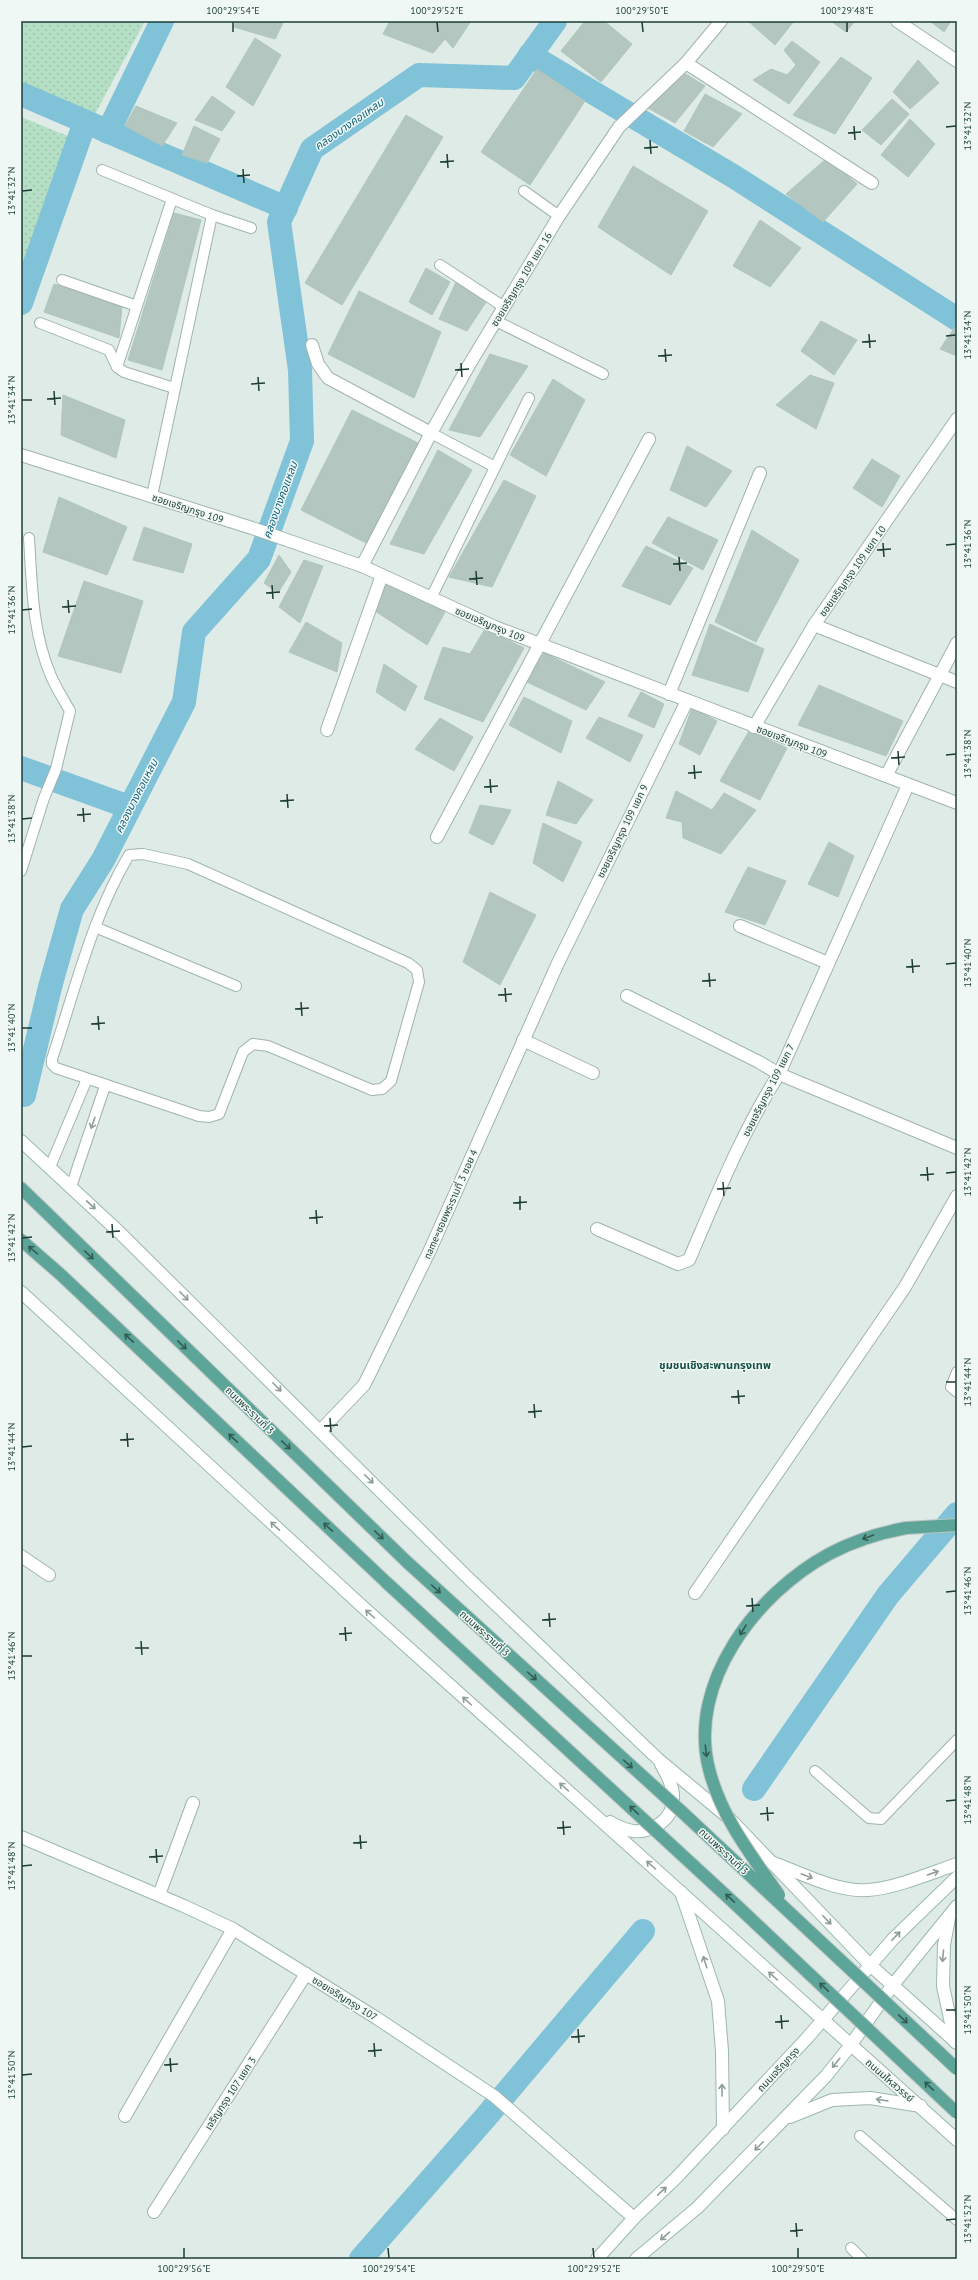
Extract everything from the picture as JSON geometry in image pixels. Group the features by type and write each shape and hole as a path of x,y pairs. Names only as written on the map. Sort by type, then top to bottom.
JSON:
{"main road":[{"name":"ถนนพระรามที่ 3","path":"21,1188 407,1562 793,1916 957,2069"},
{"path":"21,1240 60,1274 387,1583 734,1902 957,2113"},
{"path":"793,1916 736,1833 715,1791 708,1767 704,1727 708,1700 717,1675 746,1624 764,1603 786,1583 818,1560 829,1554 879,1534 906,1528 957,1526"}],"street":[{"name":"ซอยเจริญกรุง 109 แยก 16","path":"362,566 431,433 559,216 619,128 686,62 721,21"},
{"path":"897,21 957,61"},
{"path":"686,62 872,183"},
{"path":"312,345 318,364 328,378 431,433"},
{"name":"ซอยเจริญกรุง 109 แยก 10","path":"754,727 814,625 957,419"},
{"path":"437,837 649,439"},
{"name":"ซอยเจริญกรุง 109","path":"21,455 152,496 362,566 495,628 957,803"},
{"path":"668,694 760,473"},
{"path":"327,730 382,576"},
{"path":"814,625 957,682"},
{"path":"886,776 957,643"},
{"name":"ซอยเจริญกรุง 109 แยก 9","path":"558,963 687,701"},
{"name":"ซอยเจริญกรุง 109 แยก 7","path":"596,1229 678,1264 689,1260 738,1150 763,1099 779,1074 908,785"},
{"path":"740,926 828,963"},
{"name":"name=ซอยพระรามที่ 3 ซอย 4","path":"321,1430 364,1384 430,1250 558,963"},
{"path":"627,996 760,1062 779,1074 957,1148"},
{"path":"523,1040 593,1074"},
{"path":"21,1140 50,1166 321,1430 466,1576 659,1760 730,1819 869,1964 956,2043"},
{"path":"695,1593 905,1287 957,1196"},
{"path":"21,1292 364,1608 594,1813 823,2021"},
{"path":"21,1556 49,1575"},
{"path":"594,1813 621,1828 633,1831 645,1831 665,1819 671,1811 673,1800 668,1778 659,1760"},
{"path":"159,1895 193,1803"},
{"name":"ซอยเจริญกรุง 107","path":"21,1837 159,1895 233,1929 306,1974 378,2019 494,2096 512,2110 634,2218"},
{"path":"771,1862 831,1884 865,1890 912,1880 957,1864"},
{"name":"ถนนเจริญกรุง","path":"597,2259 634,2218 676,2178 723,2129 823,2021 869,1964 957,1877"},
{"path":"680,1891 718,2001 722,2051 723,2129"},
{"path":"636,2259 697,2208 786,2119 826,2076 850,2046 892,1986 957,1906"},
{"path":"949,1917 943,1952 943,1986 956,2043"},
{"path":"125,2116 233,1929"},
{"name":"เจริญกรุง 107 แยก 3","path":"154,2212 306,1974"},
{"name":"ถนนมไหสวรรย์","path":"823,2021 957,2140"},
{"path":"786,2119 832,2100 870,2098 920,2106"}],"lane":[{"path":"102,170 212,216 251,228"},
{"path":"524,191 559,216"},
{"path":"117,367 172,199"},
{"path":"152,496 212,216"},
{"path":"440,265 504,307"},
{"path":"62,280 137,306"},
{"path":"496,322 603,374"},
{"path":"40,323 100,345 109,350 117,367 124,372 174,388"},
{"path":"431,598 529,398"},
{"path":"431,433 495,467"},
{"path":"21,871 44,798 56,769 70,711 51,678 42,655 34,611 30,538"},
{"path":"143,854 188,864 408,963 417,970 419,982 391,1081 382,1089 372,1090 268,1046 253,1044 243,1052 219,1114 209,1117 199,1116 105,1086 56,1068 52,1064 52,1059 95,927 115,879 129,855 143,854"},
{"path":"95,927 236,986"},
{"path":"50,1166 87,1079"},
{"path":"71,1187 105,1086"},
{"path":"957,1372 951,1387 957,1392"},
{"path":"815,1771 870,1818 881,1819 957,1740"},
{"path":"860,2136 957,2220"},
{"path":"851,2248 862,2259"}],"green space":[{"path":"21,21 145,21 95,114 21,86"},
{"path":"21,117 70,137 21,274"}],"building":[{"path":"236,21 284,21 275,39 234,27"},
{"path":"390,21 471,21 453,48 445,39 433,53 383,34"},
{"path":"585,21 604,21 632,44 601,82 561,51"},
{"path":"748,21 794,21 775,45"},
{"path":"831,21 855,21 846,32"},
{"path":"930,21 951,21 944,32"},
{"path":"255,38 281,55 253,106 226,87"},
{"path":"792,41 820,62 789,104 753,80 771,69 787,75 796,65 784,50"},
{"path":"841,57 872,78 835,134 793,115"},
{"path":"918,60 939,83 910,109 893,92"},
{"path":"537,69 585,101 530,185 481,152"},
{"path":"684,73 705,86 675,123 646,107"},
{"path":"705,94 742,114 713,147 684,131"},
{"path":"212,96 235,112 222,131 195,120"},
{"path":"892,99 909,114 881,145 862,130"},
{"path":"136,106 177,123 162,146 125,126"},
{"path":"406,115 443,137 342,305 305,283"},
{"path":"910,119 935,144 908,177 881,155"},
{"path":"194,126 220,139 207,163 182,155"},
{"path":"827,158 857,184 823,222 786,194"},
{"path":"633,166 708,211 671,275 598,227"},
{"path":"174,213 201,220 162,370 128,360"},
{"path":"760,220 801,248 770,287 733,266"},
{"path":"426,268 450,282 432,315 409,302"},
{"path":"457,280 486,302 467,331 439,319"},
{"path":"54,284 122,306 119,338 44,312"},
{"path":"359,291 441,332 414,398 328,354"},
{"path":"821,321 857,340 834,375 801,351"},
{"path":"955,327 957,328 957,356 940,349"},
{"path":"490,354 528,366 480,437 449,430"},
{"path":"810,375 834,383 816,429 776,405"},
{"path":"553,379 585,400 546,476 510,455"},
{"path":"63,395 125,420 116,458 61,435"},
{"path":"352,410 420,444 368,544 301,510"},
{"path":"687,446 732,471 706,507 670,490"},
{"path":"438,450 472,470 424,554 390,544"},
{"path":"872,459 900,476 882,507 853,488"},
{"path":"504,480 536,496 492,587 449,577"},
{"path":"59,497 127,527 107,575 43,552"},
{"path":"668,517 718,540 703,570 652,543"},
{"path":"144,527 192,544 183,573 133,560"},
{"path":"752,530 799,560 756,642 715,622"},
{"path":"646,546 693,568 670,605 622,586"},
{"path":"279,555 291,572 278,593 264,583"},
{"path":"304,560 323,566 300,623 279,607"},
{"path":"84,581 143,601 121,673 58,656"},
{"path":"386,585 446,610 427,645 375,611"},
{"path":"306,622 342,643 337,672 289,652"},
{"path":"710,624 764,649 748,692 692,675"},
{"path":"485,629 524,648 483,722 424,699 443,647 470,654"},
{"path":"544,653 605,682 586,710 525,681"},
{"path":"384,664 417,686 405,711 376,692"},
{"path":"819,685 903,721 886,756 798,725"},
{"path":"641,692 664,704 654,728 628,716"},
{"path":"524,697 572,721 561,753 509,725"},
{"path":"692,708 717,721 700,755 679,744"},
{"path":"599,717 643,735 630,762 586,738"},
{"path":"440,718 473,737 454,771 415,749"},
{"path":"749,731 787,748 760,800 720,781"},
{"path":"558,781 593,800 576,824 546,815"},
{"path":"676,791 712,810 724,793 756,810 721,854 683,838 682,822 666,818"},
{"path":"480,805 511,810 493,845 469,833"},
{"path":"543,823 582,842 563,882 533,863"},
{"path":"829,842 854,856 838,897 808,884"},
{"path":"748,867 786,881 765,925 725,912"},
{"path":"490,892 536,915 500,985 463,962"}],"waterway":[{"path":"108,132 162,21"},
{"name":"คลองบางคอแหลม","path":"24,1095 50,987 72,909 103,860 184,702 194,632 259,559 302,441 300,370 279,222 312,149 419,75 514,78 555,21"},
{"path":"530,55 733,176 957,319"},
{"path":"21,94 286,208"},
{"path":"21,303 85,122"},
{"path":"21,768 129,807"},
{"path":"754,1789 888,1595 957,1514"},
{"path":"361,2259 485,2118 643,1931"}],"district":[{"name":"ชุมชนเชิงสะพานกรุงเทพ","path":"715,1365"}]}
